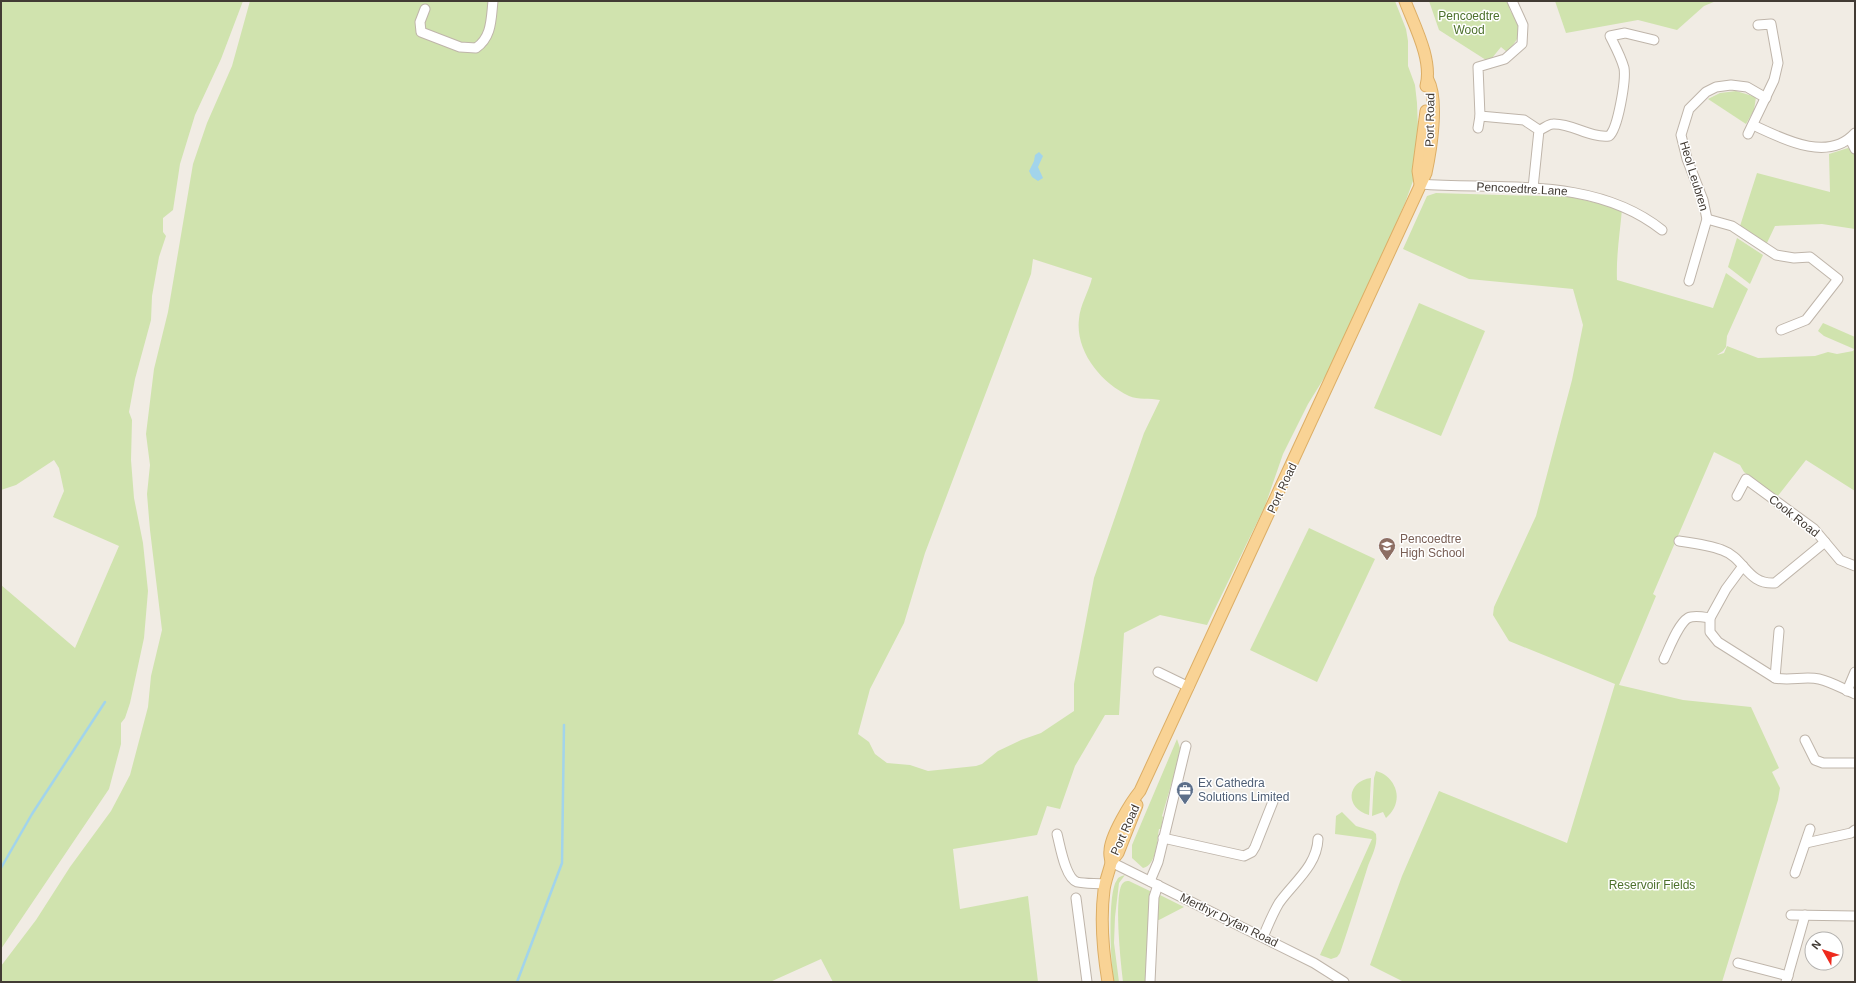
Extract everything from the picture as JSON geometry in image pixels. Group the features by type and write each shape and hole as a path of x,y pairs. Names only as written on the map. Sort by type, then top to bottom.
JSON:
{"main road":[{"name":"Port Road","path":"1107,982 1102,938 1102,914 1105,884 1111,862 1118,853 1138,804 1140,791 1396,240 1420,184 1418,171 1424,139 1426,87 1428,80 1423,49 1405,1"}],"street":[{"path":"425,9 420,22 421,32 460,47 476,48 484,42 488,34 493,1"},
{"path":"1478,128 1480,116 1478,67 1505,59 1522,44 1523,25 1512,1"},
{"path":"1748,134 1774,80 1778,64 1771,24 1758,25"},
{"path":"1539,130 1554,124 1605,136 1612,134 1616,126 1624,77 1623,66 1610,36 1625,33 1654,40"},
{"name":"Heol Leubren","path":"1689,281 1707,219 1703,200 1687,159 1681,135 1689,109 1706,92 1730,85 1747,87 1766,98"},
{"path":"1480,116 1524,120 1539,130"},
{"path":"1753,125 1778,137 1814,147 1827,148 1839,145 1852,136 1855,149"},
{"path":"1533,188 1539,130"},
{"name":"Pencoedtre Lane","path":"1420,184 1533,188 1566,191 1616,203 1642,216 1662,230"},
{"path":"1707,219 1732,226 1776,255 1794,258 1810,258 1838,279 1806,320 1781,330"},
{"name":"Cook Road","path":"1737,496 1746,479 1814,529 1840,560 1855,566"},
{"path":"1679,541 1723,550 1735,557 1755,579 1765,584 1775,583 1825,542"},
{"path":"1742,566 1726,589 1710,618 1710,632 1718,642 1775,678 1783,680 1817,679 1829,681 1851,692 1855,672"},
{"path":"1664,659 1681,624 1688,618 1698,616 1710,618"},
{"path":"1775,678 1779,631"},
{"path":"1158,672 1189,687"},
{"path":"1805,740 1816,760 1823,763 1855,763"},
{"path":"1150,881 1158,862 1186,746"},
{"path":"1163,838 1244,856 1252,852 1274,799"},
{"path":"1795,872 1810,829"},
{"path":"1806,843 1851,833 1855,830"},
{"path":"1057,834 1064,862 1072,879 1078,882 1105,884"},
{"path":"1263,937 1280,903 1309,865 1318,840"},
{"name":"Merthyr Dyfan Road","path":"1111,862 1320,966 1344,982"},
{"path":"1150,982 1154,898 1158,885"},
{"path":"1076,898 1087,982"},
{"path":"1791,915 1855,916"},
{"path":"1738,963 1787,979 1805,915"}],"green space":[{"path":"1,1 243,1 221,59 195,115 180,164 173,210 163,218 163,232 166,236 159,257 152,296 151,320 135,379 129,412 132,420 131,460 134,498 143,543 148,591 144,638 130,703 125,718 121,723 121,744 109,789 1,949 1,585 75,648 119,546 53,517 64,491 59,468 54,460 16,485 1,490"},
{"path":"250,1 1395,1 1406,29 1408,41 1408,66 1415,85 1417,103 1418,129 1414,159 1418,160 1413,181 1377,267 1329,370 1308,404 1283,454 1265,506 1207,625 1160,615 1124,633 1119,715 1105,715 1075,766 1060,809 1047,806 1037,835 953,849 960,909 1028,896 1038,982 833,982 821,959 770,982 1,982 1,966 36,920 70,867 111,811 130,775 148,707 151,676 162,630 147,494 150,465 146,434 154,369 168,312 193,164 207,123 232,66","holes":["1033,259 1092,278 1079,319 1081,343 1092,365 1109,383 1129,396 1160,400 1144,433 1094,578 1074,684 1074,711 1041,733 1021,740 998,751 982,764 976,766 928,771 910,765 887,763 875,754 869,742 858,734 870,689 904,623 925,553 1031,274"]},
{"name":"Pencoedtre Wood","path":"1429,1 1509,1 1511,12 1518,20 1518,38 1507,52 1501,47 1492,58 1486,60 1439,30"},
{"path":"1555,1 1716,1 1704,6 1677,30 1638,20 1566,33"},
{"path":"1736,91 1756,97 1754,110 1746,124 1708,99 1720,93"},
{"path":"1848,148 1852,150 1855,156 1855,229 1822,224 1775,226 1766,245 1740,226 1757,173 1830,192 1829,154"},
{"name":"Reservoir Fields","path":"1436,193 1571,197 1622,209 1617,280 1713,308 1726,273 1748,289 1727,336 1726,347 1717,355 1724,353 1727,346 1758,358 1815,356 1828,352 1837,354 1853,351 1854,349 1824,336 1818,331 1823,323 1855,337 1855,491 1806,460 1777,497 1744,472 1740,465 1714,452 1653,594 1656,596 1619,685 1683,700 1751,707 1779,768 1772,772 1780,788 1778,800 1722,982 1404,982 1370,965 1402,876 1439,791 1567,843 1615,684 1509,641 1493,615 1494,607 1536,516 1572,380 1583,325 1573,289 1469,279 1403,249 1427,196"},
{"path":"1737,238 1763,255 1750,284 1728,267"},
{"path":"1419,303 1485,331 1441,436 1374,408"},
{"path":"1309,528 1375,559 1317,682 1250,650"},
{"path":"1177,739 1181,751 1162,816 1156,852 1148,866 1143,868 1132,858 1132,845"},
{"path":"1376,771 1387,776 1394,785 1396,791 1397,796 1394,808 1386,818 1383,812 1372,816 1374,778"},
{"path":"1371,778 1369,815 1361,812 1355,807 1352,801 1352,795 1353,789 1357,784 1363,780"},
{"path":"1342,812 1356,826 1373,831 1376,834 1376,839 1375,847 1340,953 1337,957 1331,959 1320,955 1372,839 1335,834 1336,816"},
{"path":"1125,875 1119,883 1115,917 1114,943 1119,982 1114,982 1111,946 1112,899 1114,887 1118,879"},
{"path":"1125,881 1129,881 1152,892 1147,982 1123,982 1118,930 1118,900 1123,883"},
{"path":"1158,894 1184,907 1159,920 1156,920"}],"water":[{"path":"1039,152 1043,156 1038,167 1043,178 1038,181 1032,177 1029,171 1035,155"}],"waterway":[{"path":"1,868 32,814 105,702"},
{"path":"517,982 562,863 564,725"}],"place":[{"name":"Pencoedtre High School","path":"1387,561"},
{"name":"Ex Cathedra Solutions Limited","path":"1185,805"}]}
